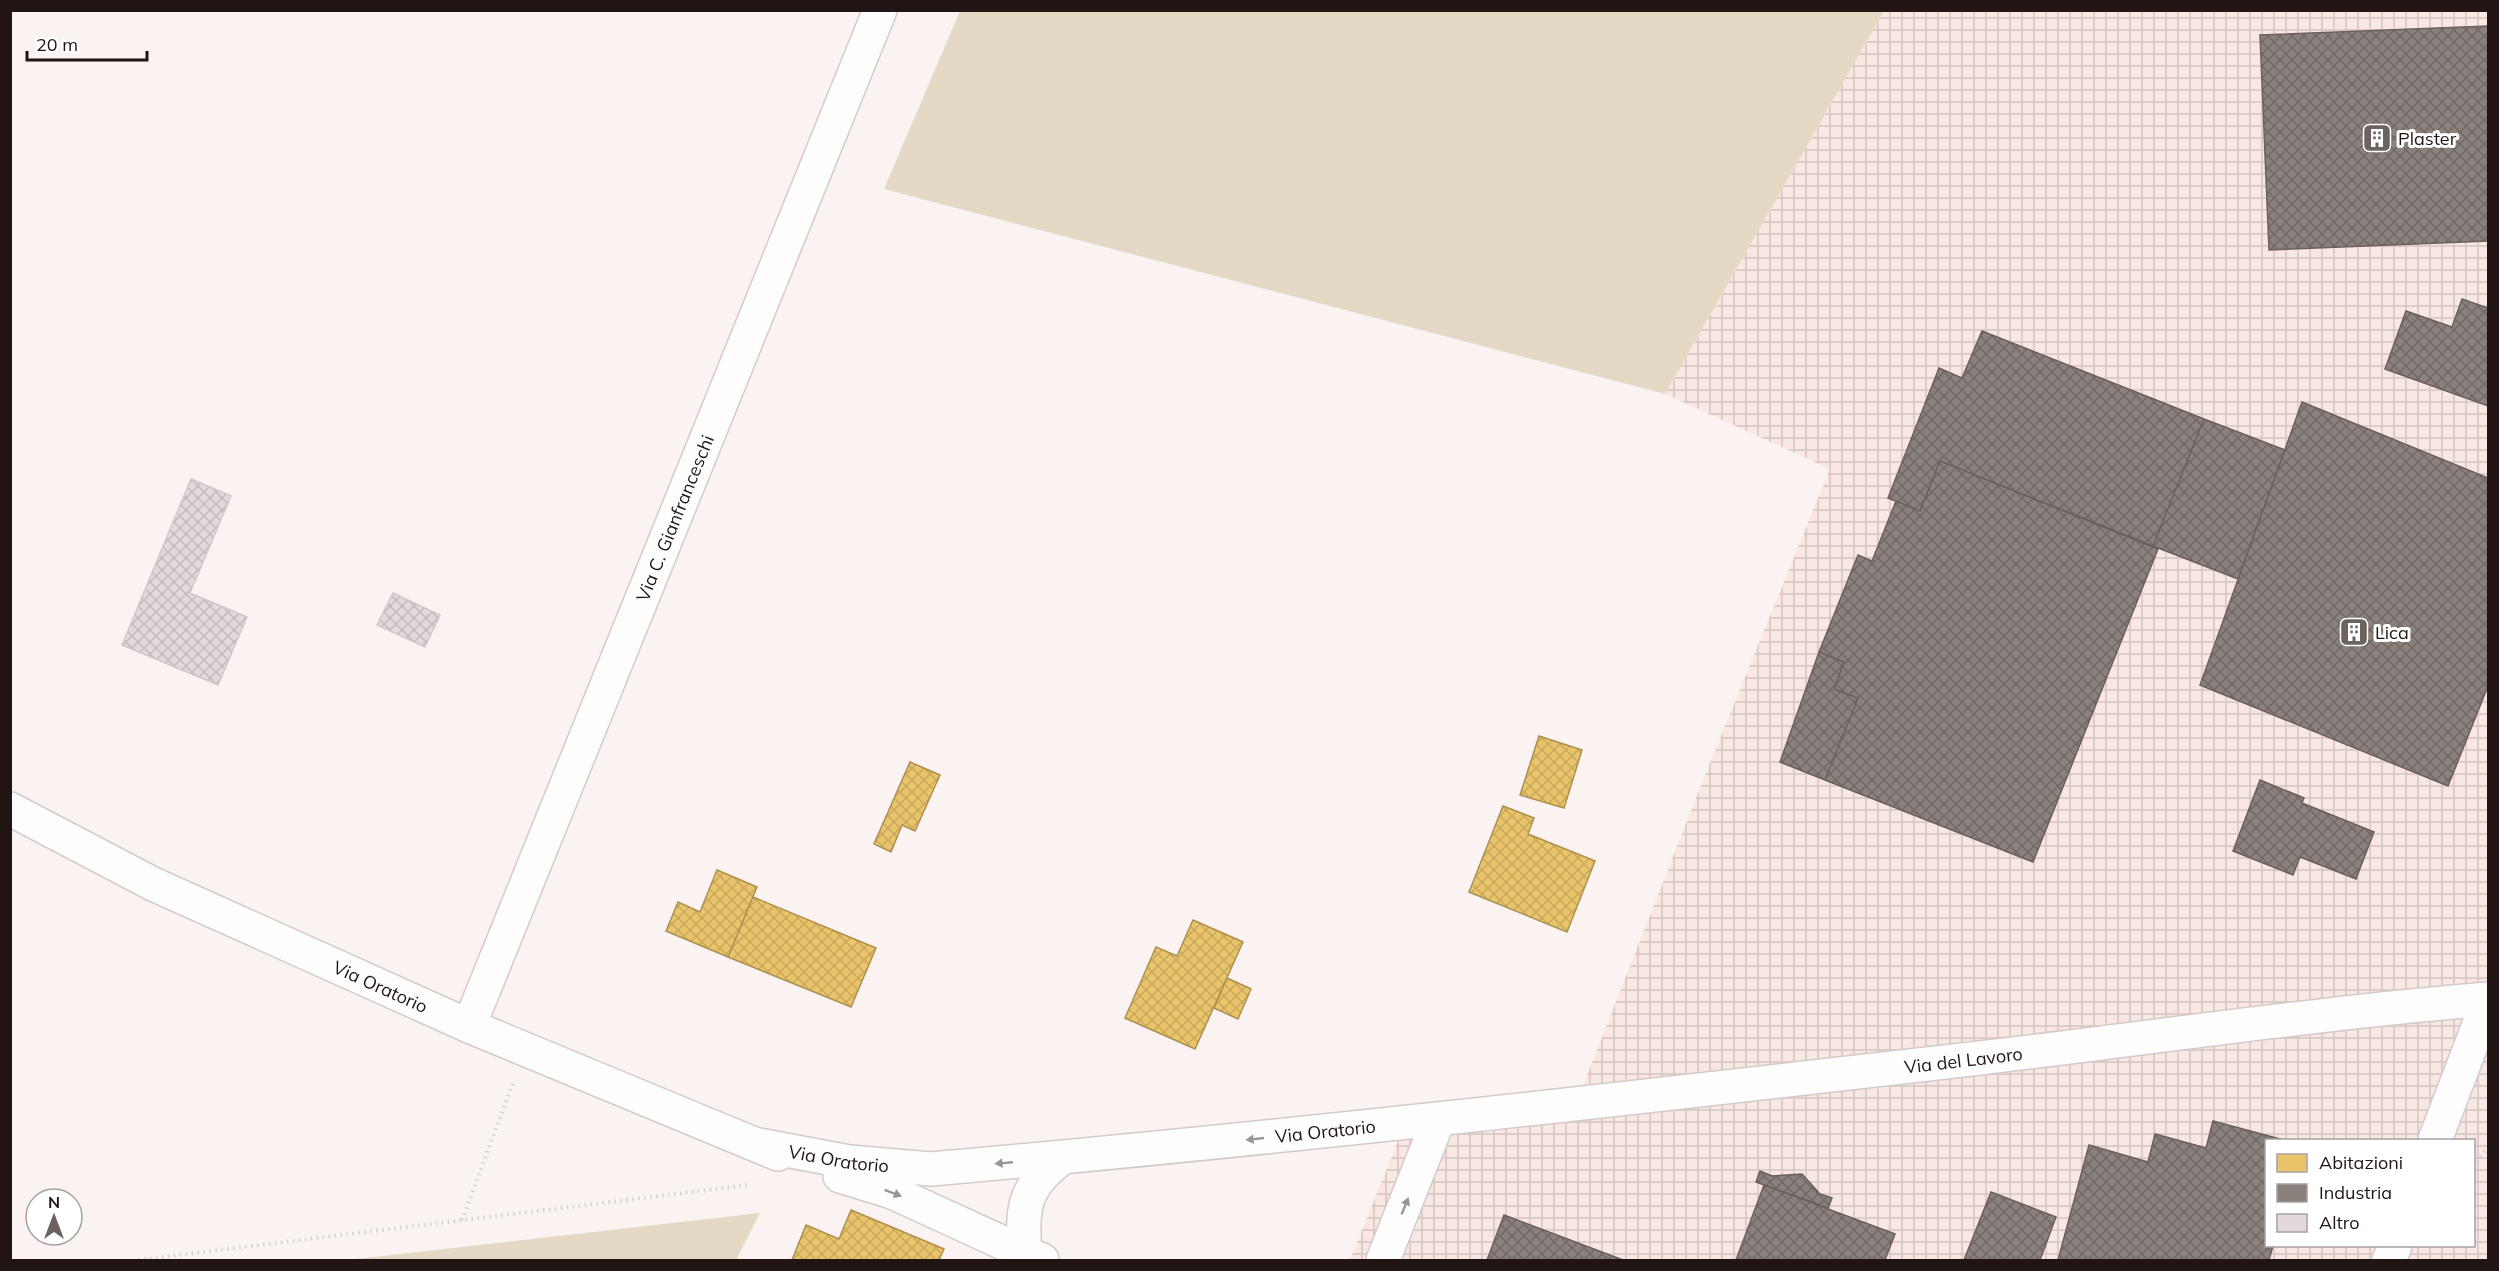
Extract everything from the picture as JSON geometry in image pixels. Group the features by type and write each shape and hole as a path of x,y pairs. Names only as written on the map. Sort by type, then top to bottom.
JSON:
{"street":[{"name":"Via C. Gianfranceschi","path":"470,1026 880,10"},
{"name":"Via Oratorio","path":"10,809 153,884 470,1026 806,1166 892,1192 1033,1257"},
{"name":"Via del Lavoro","path":"1438,1121 2084,1046 2382,1007 2488,1000"},
{"path":"2435,1139 2488,1000"},
{"name":"Via Oratorio","path":"759,1146 849,1162 920,1168 1062,1158 1438,1121"},
{"path":"1383,1260 1438,1121"},
{"name":"Via Oratorio","path":"1033,1257 1023,1229 1026,1197 1041,1173 1062,1158"}],"path":[{"path":"462,1220 526,1049"},
{"path":"2475,1166 2488,1146"},
{"path":"138,1260 746,1184"}],"shaded area":[{"path":"960,10 1884,11 1665,394 884,189"},
{"path":"1884,11 2488,11 2488,1260 1350,1260 1409,1114 1577,1101 1704,778 1830,469 1665,394"},
{"path":"760,1213 736,1260 347,1260"}],"building: Abitazioni":[{"path":"1539,736 1582,750 1564,808 1520,795"},
{"path":"910,762 940,775 915,831 902,825 891,852 874,844"},
{"path":"1503,806 1534,818 1528,834 1595,861 1567,932 1469,892"},
{"path":"717,870 757,887 728,957 666,931 678,902 700,912"},
{"path":"753,897 876,948 851,1007 728,957"},
{"path":"1193,920 1243,942 1195,1049 1125,1018 1156,947 1177,956"},
{"path":"1227,978 1251,989 1238,1019 1214,1008"},
{"path":"851,1210 944,1249 939,1260 792,1260 806,1225 839,1239"}],"building: Industria":[{"name":"Plaster","path":"2488,26 2488,241 2269,250 2260,35"},
{"path":"2462,299 2488,308 2488,406 2385,369 2406,311 2452,327"},
{"path":"1982,331 2204,419 2153,546 1940,461 1920,511 1888,498 1939,368 1962,378"},
{"name":"Lica","path":"2302,402 2488,478 2488,686 2448,786 2200,685"},
{"path":"2204,419 2285,450 2238,579 2153,546"},
{"path":"1940,461 2158,549 2033,862 1825,780 1858,698 1834,689 1844,662 1819,652 1858,555 1872,561 1896,501 1920,511"},
{"path":"1819,652 1844,662 1834,689 1858,698 1825,780 1780,762"},
{"path":"2260,780 2304,798 2302,803 2374,832 2356,879 2300,857 2293,875 2233,851"},
{"path":"2213,1121 2280,1139 2265,1139 2265,1247 2273,1247 2269,1260 2058,1260 2089,1145 2148,1162 2155,1134 2206,1148"},
{"path":"1760,1171 1772,1176 1802,1174 1820,1194 1832,1198 1828,1208 1756,1182"},
{"path":"1764,1185 1895,1234 1885,1260 1736,1260"},
{"path":"1991,1192 2056,1217 2040,1260 1964,1260"},
{"path":"1504,1215 1623,1260 1487,1260"}],"building: Altro":[{"path":"191,479 231,496 190,593 247,617 218,685 122,645"},
{"path":"393,593 440,615 425,647 377,625"}],"place":[{"name":"Plaster","path":"2377,138"},
{"name":"Lica","path":"2354,632"}]}
